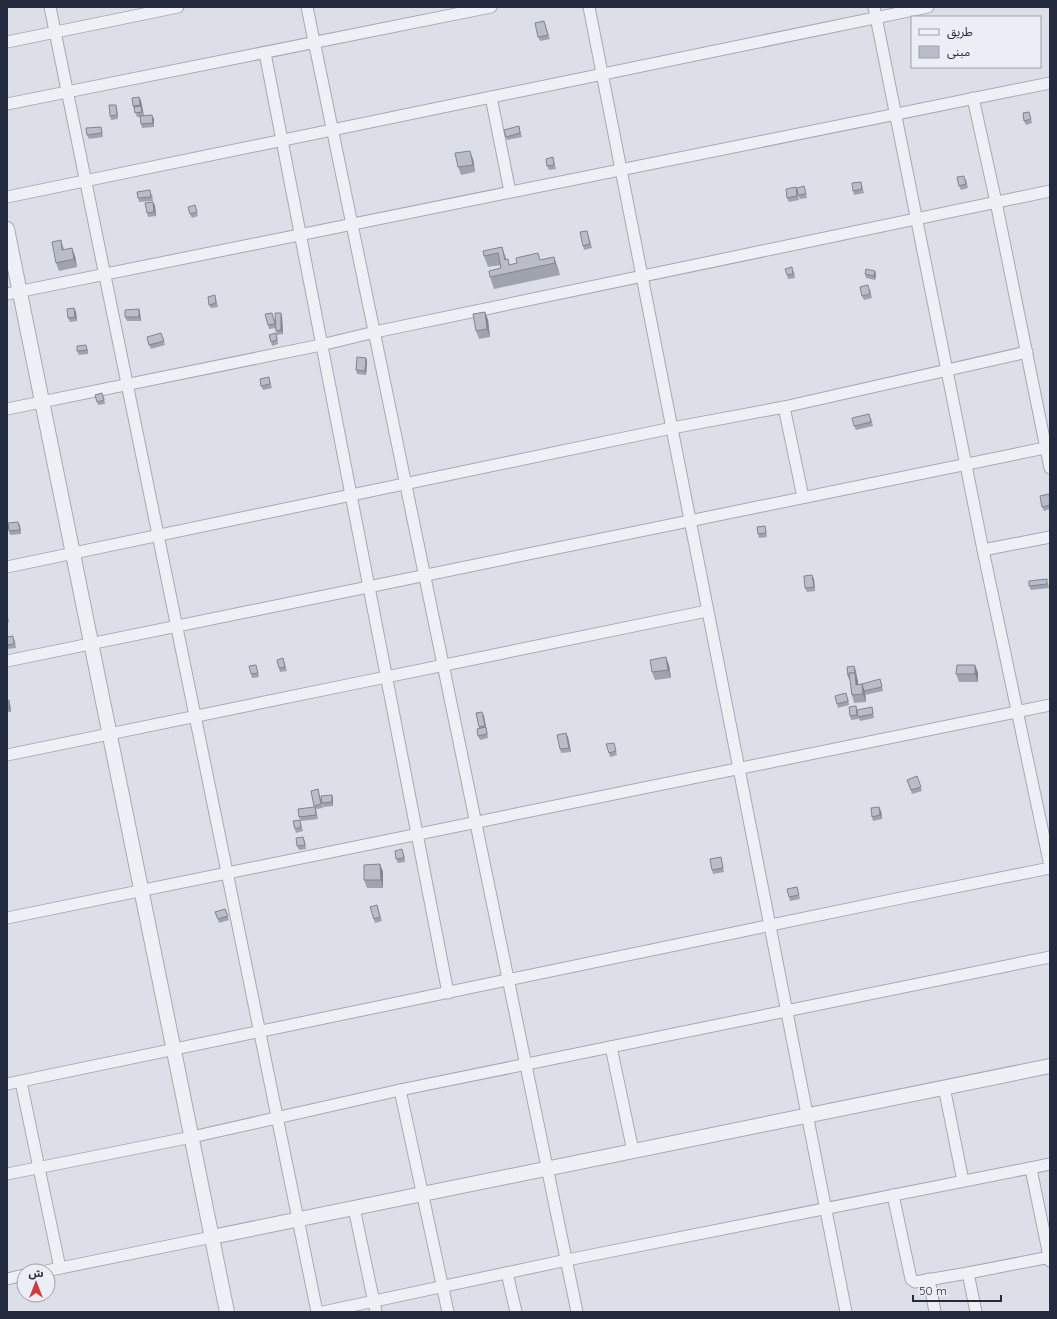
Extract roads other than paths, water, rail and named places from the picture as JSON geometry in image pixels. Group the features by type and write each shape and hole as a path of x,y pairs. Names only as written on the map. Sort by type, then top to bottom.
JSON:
{"street":[{"path":"50,7 316,1312"},
{"path":"7,42 178,7"},
{"path":"307,7 578,1312"},
{"path":"7,104 491,7"},
{"path":"589,7 846,1312"},
{"path":"7,197 602,74 875,12 928,7"},
{"path":"7,1084 1050,867 983,550 967,464 875,12"},
{"path":"265,53 448,993"},
{"path":"13,293 1050,83"},
{"path":"491,97 510,192"},
{"path":"973,98 996,202 1026,352 1048,447 1050,468"},
{"path":"7,409 126,383 321,345 375,332 1050,191"},
{"path":"7,229 13,293 42,401 227,1312"},
{"path":"7,567 672,428 784,407 1026,352"},
{"path":"784,407 803,497"},
{"path":"7,661 1048,447"},
{"path":"983,550 1050,537"},
{"path":"7,755 195,715 386,678 707,612"},
{"path":"7,918 1050,705"},
{"path":"7,1174 192,1137 400,1090 1050,957"},
{"path":"611,1047 633,1151"},
{"path":"56,1269 1050,1066"},
{"path":"21,1082 60,1268"},
{"path":"944,1087 963,1181"},
{"path":"400,1090 448,1312"},
{"path":"323,1312 374,1307 442,1287 567,1260 963,1181 1031,1169 1050,1164"},
{"path":"893,1195 911,1279 915,1282 1050,1258 1031,1169"},
{"path":"354,1208 374,1307"},
{"path":"507,1273 516,1312"},
{"path":"968,1273 976,1312"},
{"path":"929,1279 935,1312"}]}
